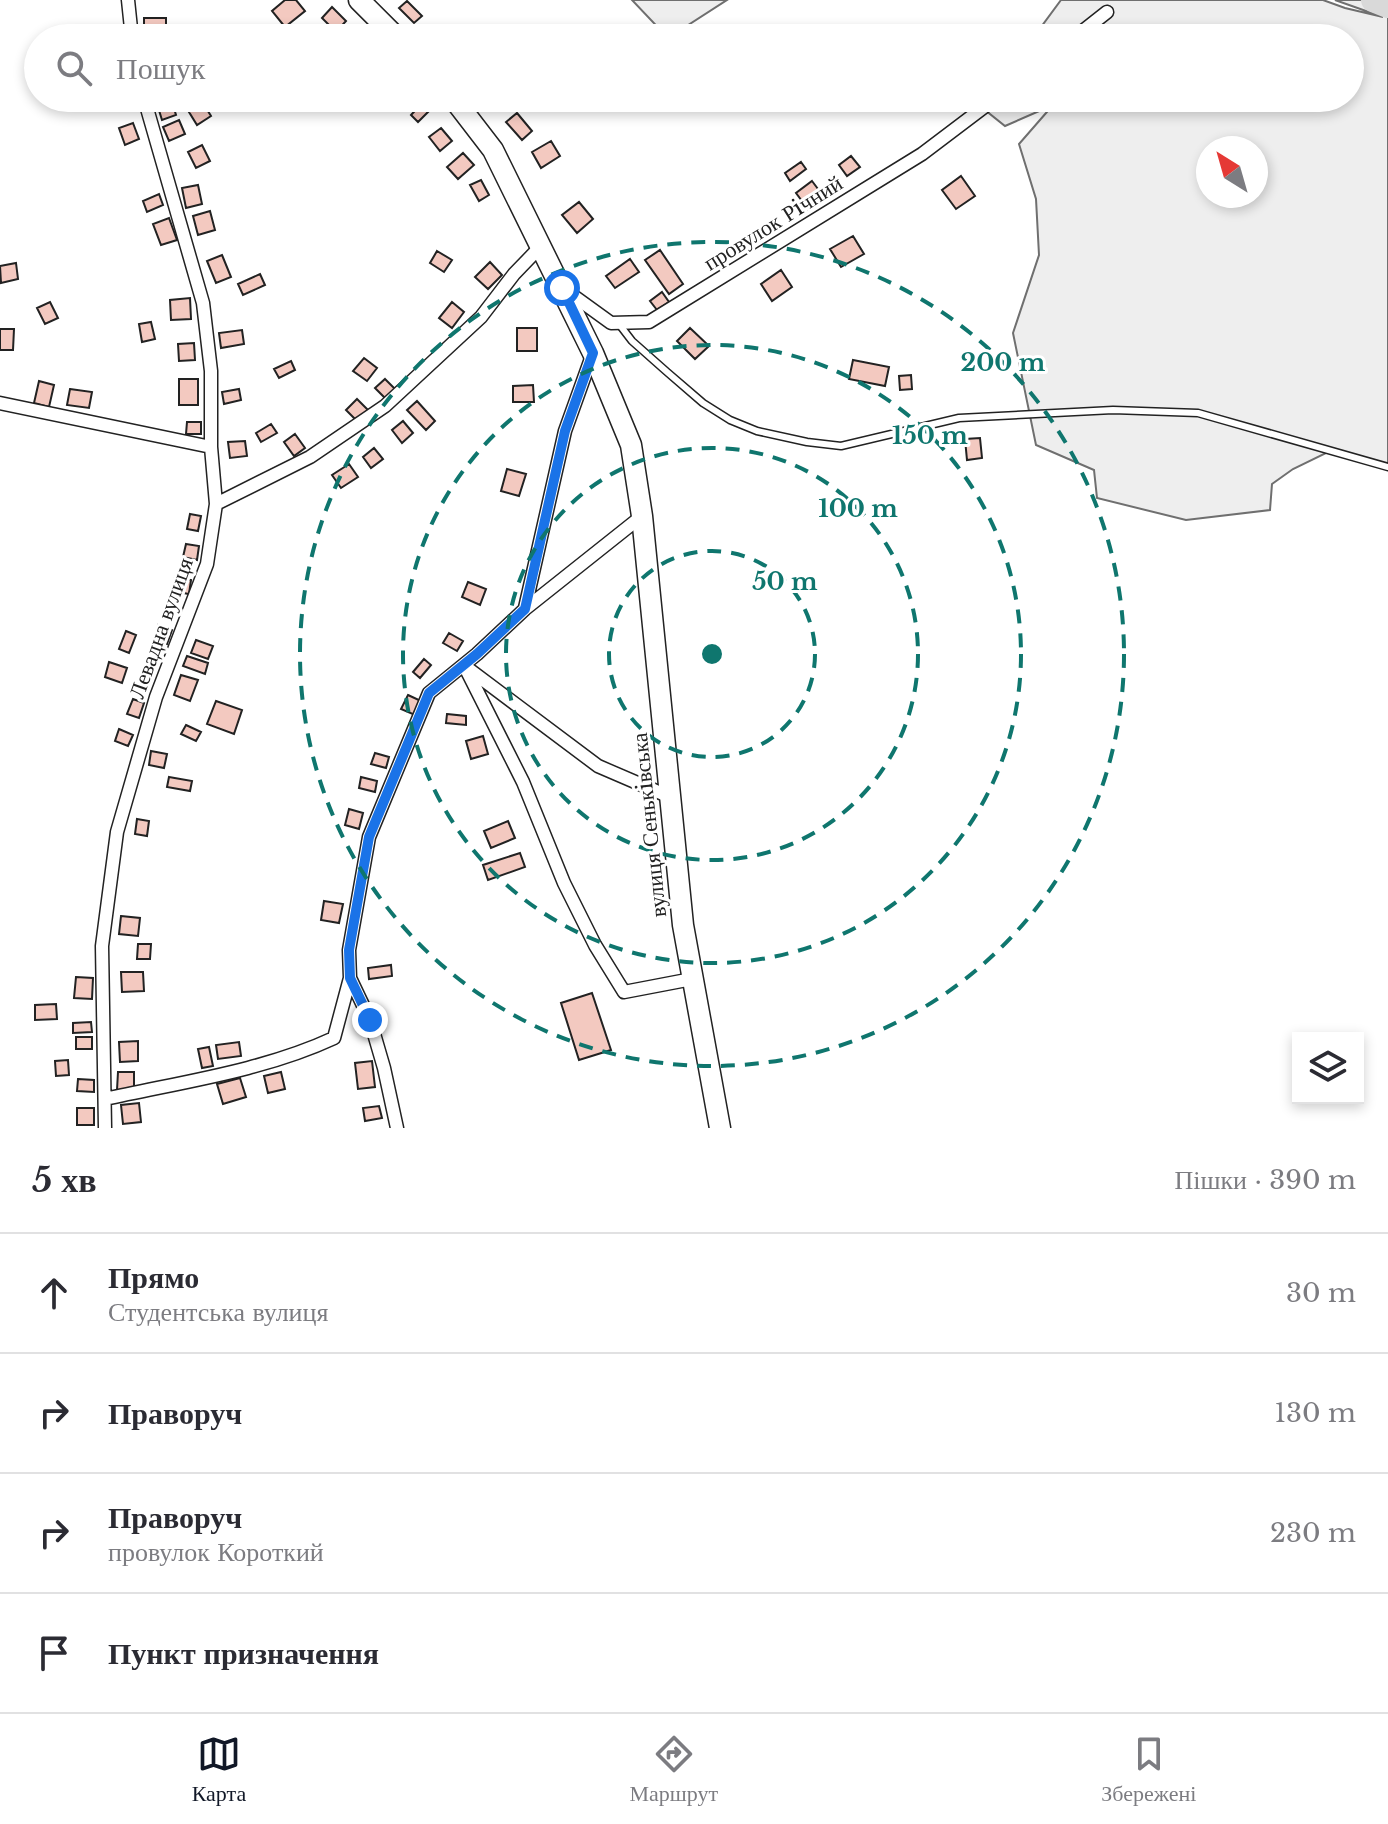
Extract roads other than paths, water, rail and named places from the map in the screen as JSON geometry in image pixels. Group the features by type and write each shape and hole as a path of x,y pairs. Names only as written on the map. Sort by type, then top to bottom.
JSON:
{"main road":[{"path":"359,0 383,24"},
{"name":"вулиця Сенькiвська","path":"464,112 493,150 593,353 631,445 642,516 683,925 720,1128"}],"street":[{"path":"128,0 131,24"},
{"path":"1092,24 1107,12"},
{"name":"Левадна вулиця","path":"105,1128 102,946 117,832 156,697 207,564 216,504 211,447 211,371 203,303 148,112"},
{"name":"провулок Рiчний","path":"618,323 649,322 666,313 922,154 978,112"},
{"path":"216,504 310,457 385,406 481,317 514,274 541,246"},
{"path":"562,288 604,319 618,323"},
{"path":"525,609 565,431 593,353"},
{"path":"0,403 211,447"},
{"path":"105,1099 242,1069 307,1050 334,1038 350,978 349,950 369,837 429,693 525,609 642,516"},
{"path":"464,665 598,766 670,797"},
{"path":"464,665 523,782 570,896 624,992 692,979"},
{"path":"350,978 370,1020 397,1128"}],"lane":[{"path":"618,323 632,341 703,403 730,420 757,431 807,442 841,446 959,418 1113,410 1198,413 1388,467"}],"waterway":[{"path":"1373,0 1388,6"}]}
